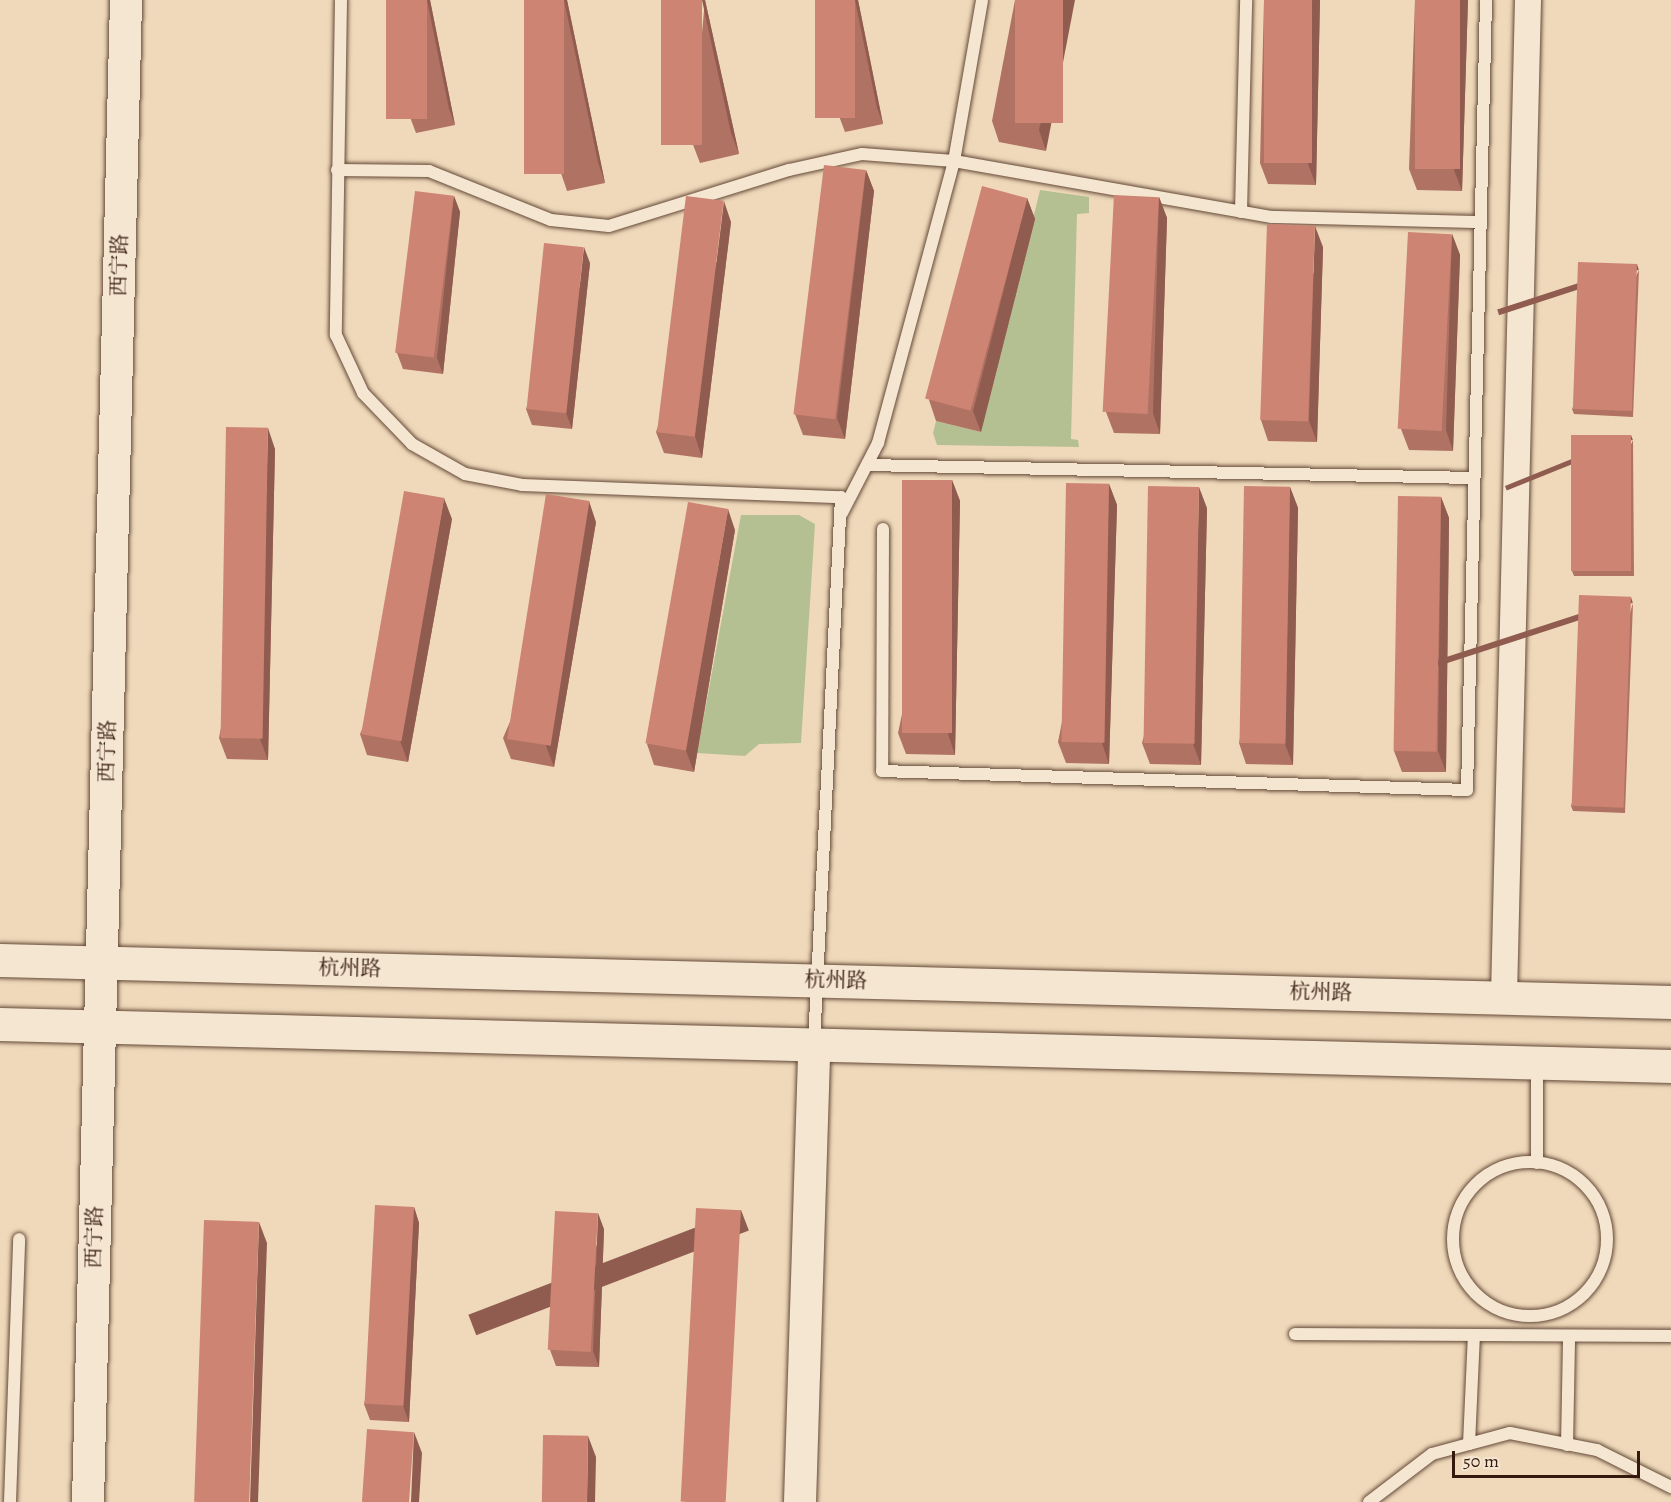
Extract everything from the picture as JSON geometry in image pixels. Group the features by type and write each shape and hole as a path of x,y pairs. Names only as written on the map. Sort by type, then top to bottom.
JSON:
{"main road":[{"name":"杭州路","path":"0,960 1504,996 1671,1002"},
{"path":"0,1024 1671,1066"}],"street":[{"name":"西宁路","path":"88,1502 126,0"},
{"path":"1504,996 1528,0"},
{"path":"800,1502 814,1045"}],"lane":[{"path":"341,0 336,335 363,393 412,444 465,474 522,484 841,497 814,1045"},
{"path":"841,517 878,443 954,161 982,0"},
{"path":"1241,212 1246,0"},
{"path":"883,529 882,771 1467,790 1472,478 1486,0"},
{"path":"338,170 429,171 551,220 609,226 789,170 862,154 954,161 1272,217 1479,222"},
{"path":"867,465 1472,478"},
{"path":"1537,1063 1537,1163"},
{"path":"1515,1162 1537,1163 1556,1164 1589,1187 1607,1224 1604,1264 1582,1299 1545,1317 1504,1314 1470,1291 1452,1255 1455,1214 1478,1180 1515,1162"},
{"path":"10,1502 19,1239"},
{"path":"1524,1315 1525,1335"},
{"path":"1295,1334 1671,1336"},
{"path":"1469,1444 1474,1335"},
{"path":"1567,1445 1569,1336"},
{"path":"1369,1502 1432,1454 1510,1432 1597,1450 1671,1487"}],"green space":[{"path":"1040,190 1089,197 1089,213 1077,214 1071,439 1078,440 1079,447 937,445 933,433 936,421 981,432"},
{"path":"741,515 799,515 815,524 801,743 759,744 745,756 697,753"}],"building":[{"path":"386,0 427,0 427,119 386,119"},
{"path":"524,0 564,0 564,174 524,174"},
{"path":"661,0 702,0 702,145 661,145"},
{"path":"815,0 855,0 855,118 815,118"},
{"path":"1015,0 1063,0 1063,123 1015,123"},
{"path":"1264,0 1312,0 1312,163 1264,163"},
{"path":"1415,0 1460,0 1460,169 1415,169"},
{"path":"824,165 866,170 835,419 793,414"},
{"path":"982,186 1027,198 970,411 925,399"},
{"path":"415,191 454,196 434,358 395,353"},
{"path":"1114,195 1159,197 1148,414 1103,412"},
{"path":"686,196 724,201 695,437 657,432"},
{"path":"1267,224 1315,226 1308,422 1260,420"},
{"path":"1408,232 1452,234 1442,431 1398,429"},
{"path":"544,243 584,247 566,413 527,409"},
{"path":"1578,262 1637,264 1632,411 1573,409"},
{"path":"226,427 268,428 263,739 221,738"},
{"path":"1571,435 1631,435 1631,571 1571,571"},
{"path":"902,480 952,480 952,733 902,733"},
{"path":"1066,483 1109,484 1104,743 1061,742"},
{"path":"1148,486 1199,487 1195,744 1144,743"},
{"path":"1244,486 1290,487 1286,744 1240,743"},
{"path":"404,491 444,498 401,741 361,734"},
{"path":"546,494 589,501 551,746 507,739"},
{"path":"1398,496 1441,497 1437,752 1394,751"},
{"path":"688,502 728,509 686,750 645,743"},
{"path":"1579,595 1631,597 1624,808 1572,806"},
{"path":"375,1205 414,1207 404,1406 365,1404"},
{"path":"696,1208 741,1210 726,1502 681,1502"},
{"path":"555,1211 598,1213 591,1352 548,1350"},
{"path":"204,1220 259,1222 249,1502 194,1502"},
{"path":"367,1429 414,1432 409,1502 362,1502"},
{"path":"543,1435 588,1436 587,1502 542,1502"}]}
